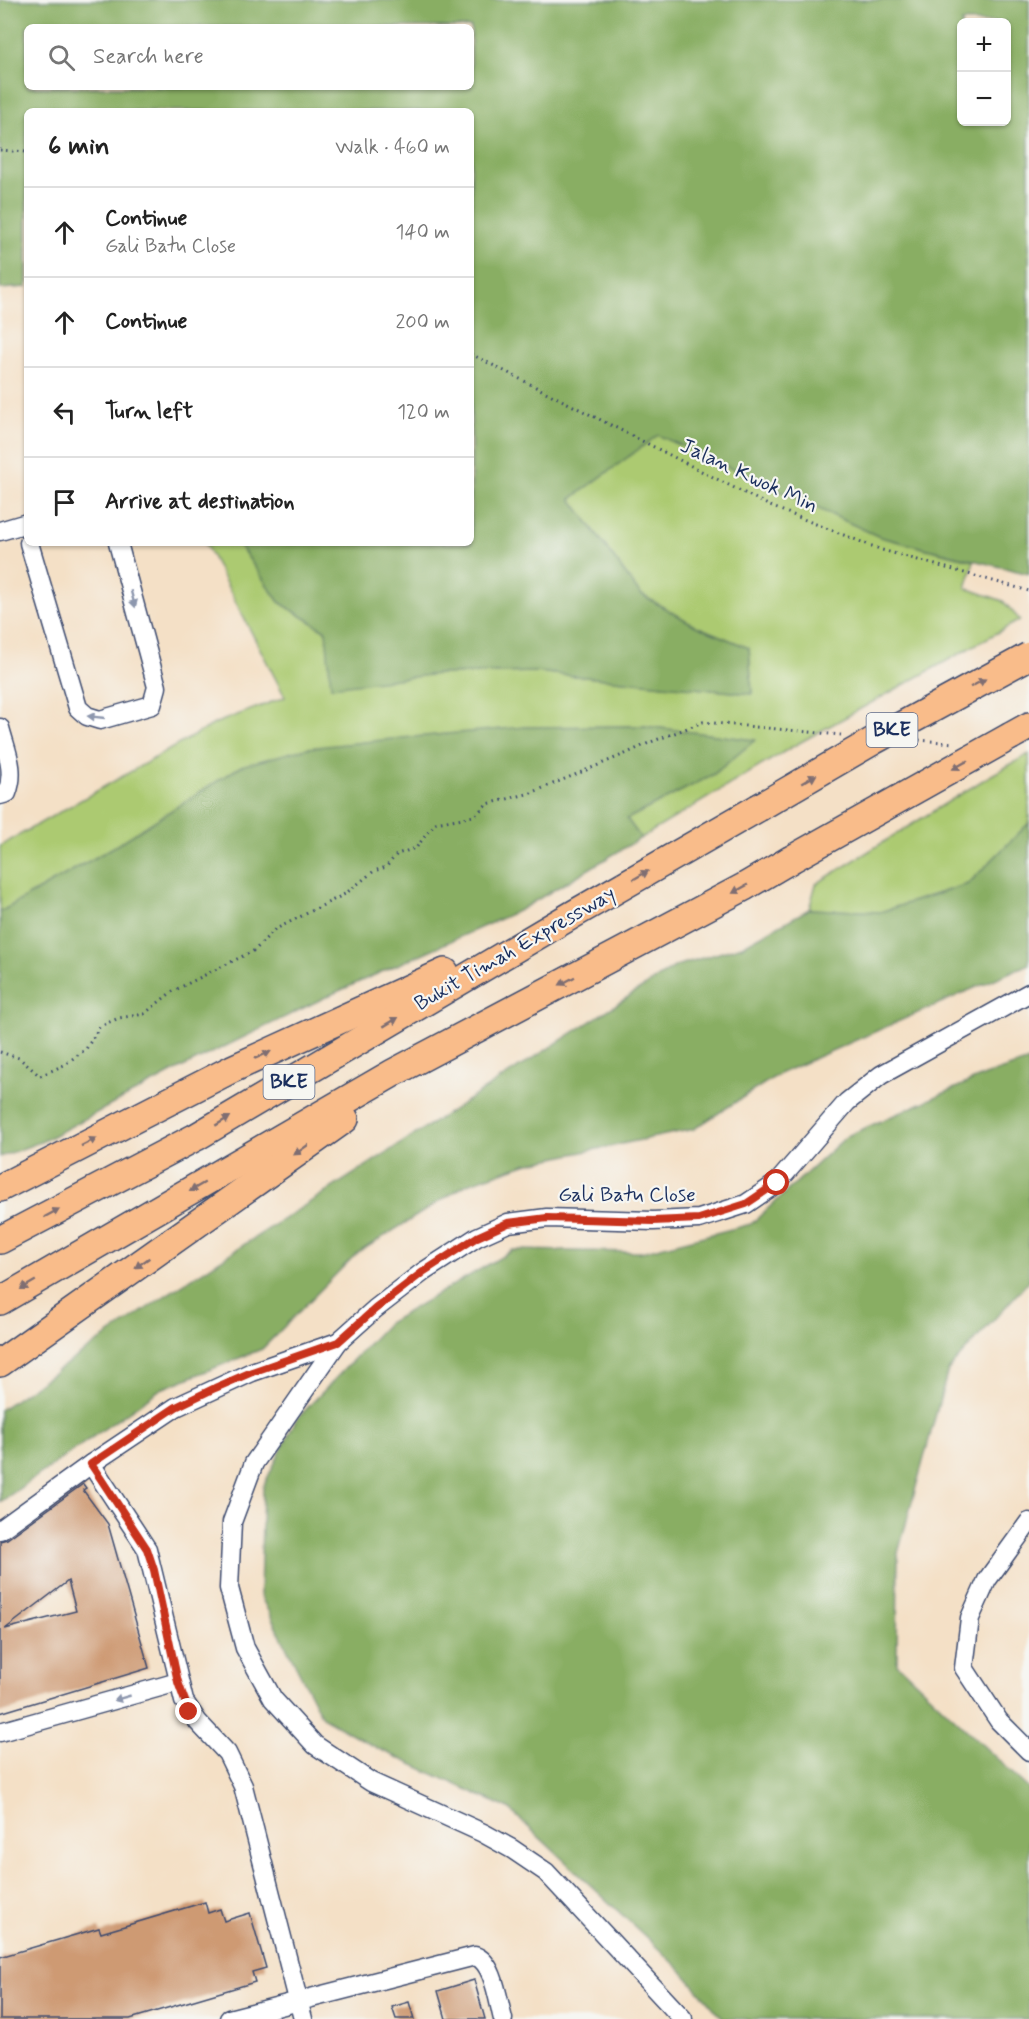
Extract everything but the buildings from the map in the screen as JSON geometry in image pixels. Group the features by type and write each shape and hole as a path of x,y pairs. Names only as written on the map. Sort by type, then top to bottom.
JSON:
{"highway":[{"name":"Bukit Timah Expressway","path":"0,1240 196,1137 873,741 1029,656"},
{"name":"BKE","path":"0,1301 393,1074 744,887 1029,726"},
{"path":"0,1188 232,1069 572,915"},
{"path":"0,1363 373,1099 385,1089 393,1074"}],"street":[{"path":"0,531 24,527"},
{"path":"31,546 78,708 87,716 100,720 153,705 157,687 119,546"},
{"path":"0,728 10,763 12,780 6,793 0,795"},
{"name":"Gali Batu Close","path":"338,1342 375,1309 423,1272 477,1237 508,1223 547,1218 653,1221 699,1219 746,1204 777,1183 847,1102 881,1076 1029,993"},
{"path":"0,1530 91,1464 176,1407 252,1372 338,1342"},
{"path":"338,1342 254,1463 232,1522 229,1588 245,1648 273,1699 315,1745 371,1782 483,1833 546,1872 683,2019"},
{"path":"91,1464 147,1549 154,1570 178,1682 189,1712 227,1753 243,1786 303,2019"},
{"path":"1029,1522 987,1580 970,1618 964,1668 999,1721 1029,1751"},
{"path":"0,1732 178,1682"},
{"path":"229,2019 475,1956 485,1961 489,1969 503,2019"}],"path":[{"path":"0,150 24,152"},
{"name":"Jalan Kwok Min","path":"474,356 770,506 882,550 1029,591"},
{"path":"0,1052 20,1058 40,1076 64,1065 86,1049 100,1026 119,1018 144,1014 173,991 255,950 274,930 345,894 374,871 386,867 397,854 416,848 435,823 474,816 487,804 531,793 703,722 843,735"},
{"path":"912,740 959,743"}],"green space":[{"path":"0,0 1029,0 1029,574 880,537 658,435 571,499 640,594 696,626 749,648 752,694 536,672 438,674 331,687 326,631 279,602 240,546 474,546 474,108 24,108 24,287 0,289"},
{"path":"658,435 880,537 974,561 966,588 1003,601 1020,620 792,747 641,838 627,819 714,774 754,740 644,726 525,727 112,848 0,912 0,846 216,723 285,697 207,546 240,546 279,602 326,631 438,674 536,672 752,694 749,648 696,626 640,594 571,499"},
{"path":"644,726 755,740 714,774 627,819 641,838 520,910 330,995 185,1066 43,1141 0,1157 0,912 112,848 241,766 307,748 402,738 525,727"},
{"path":"1029,754 1029,823 968,884 880,912 809,909 816,884"},
{"path":"1029,823 1029,964 779,1074 694,1129 525,1164 467,1184 356,1254 262,1349 161,1389 0,1502 0,1410 166,1295 676,966 742,946 809,909 880,912 968,884"},
{"path":"1029,1061 1029,1281 948,1370 898,1553 897,1664 1029,1789 1029,2019 723,2019 680,1969 509,1809 379,1749 322,1717 260,1595 263,1487 296,1420 388,1323 513,1250 641,1252 751,1224 847,1136 978,1078"}],"route":[{"path":"189,1712 178,1682 154,1570 147,1549 91,1464 176,1407 252,1372 338,1342 375,1309 423,1272 477,1237 508,1223 547,1218 653,1221 699,1219 746,1204 777,1183"}]}
